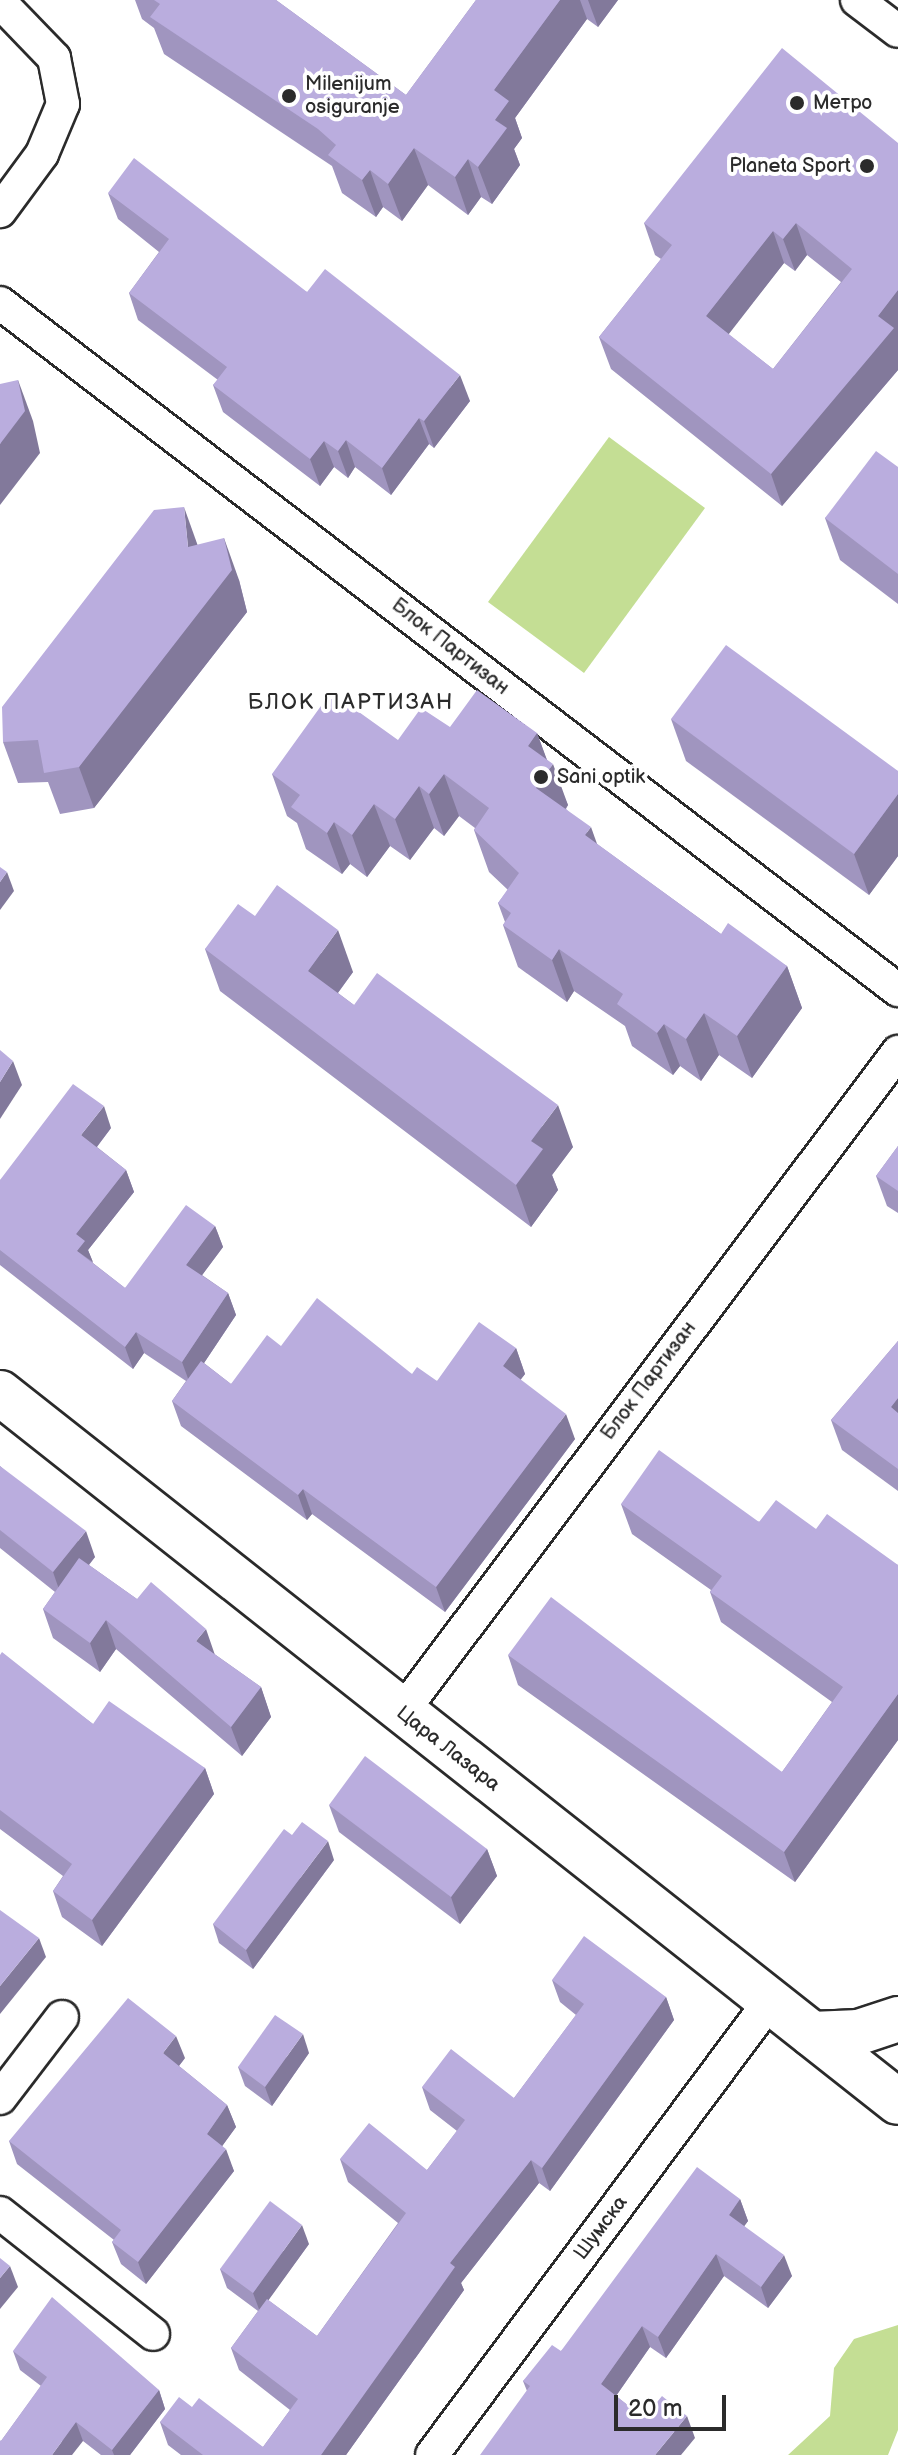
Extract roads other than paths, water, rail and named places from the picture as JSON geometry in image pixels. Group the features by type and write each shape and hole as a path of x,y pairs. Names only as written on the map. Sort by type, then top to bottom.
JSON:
{"main road":[{"name":"Цара Лазара","path":"0,1393 898,2102"},
{"path":"812,2034 859,2032 898,2019"}],"street":[{"path":"857,0 898,31"},
{"path":"0,2 54,58 63,104 42,154 0,211"},
{"name":"Блок Партизан","path":"0,303 898,990"},
{"name":"Блок Партизан","path":"402,1712 888,1090 898,1052"},
{"name":"Шумска","path":"432,2455 770,2001"},
{"path":"0,2098 62,2017"},
{"path":"0,2213 153,2334"}],"place":[{"name":"Milenijum osiguranje","path":"289,96"},
{"name":"Метро","path":"797,103"},
{"name":"Planeta Sport","path":"867,166"},
{"name":"Sani optik","path":"541,777"}],"district":[{"name":"БЛОК ПАРТИЗАН","path":"351,703"}]}
